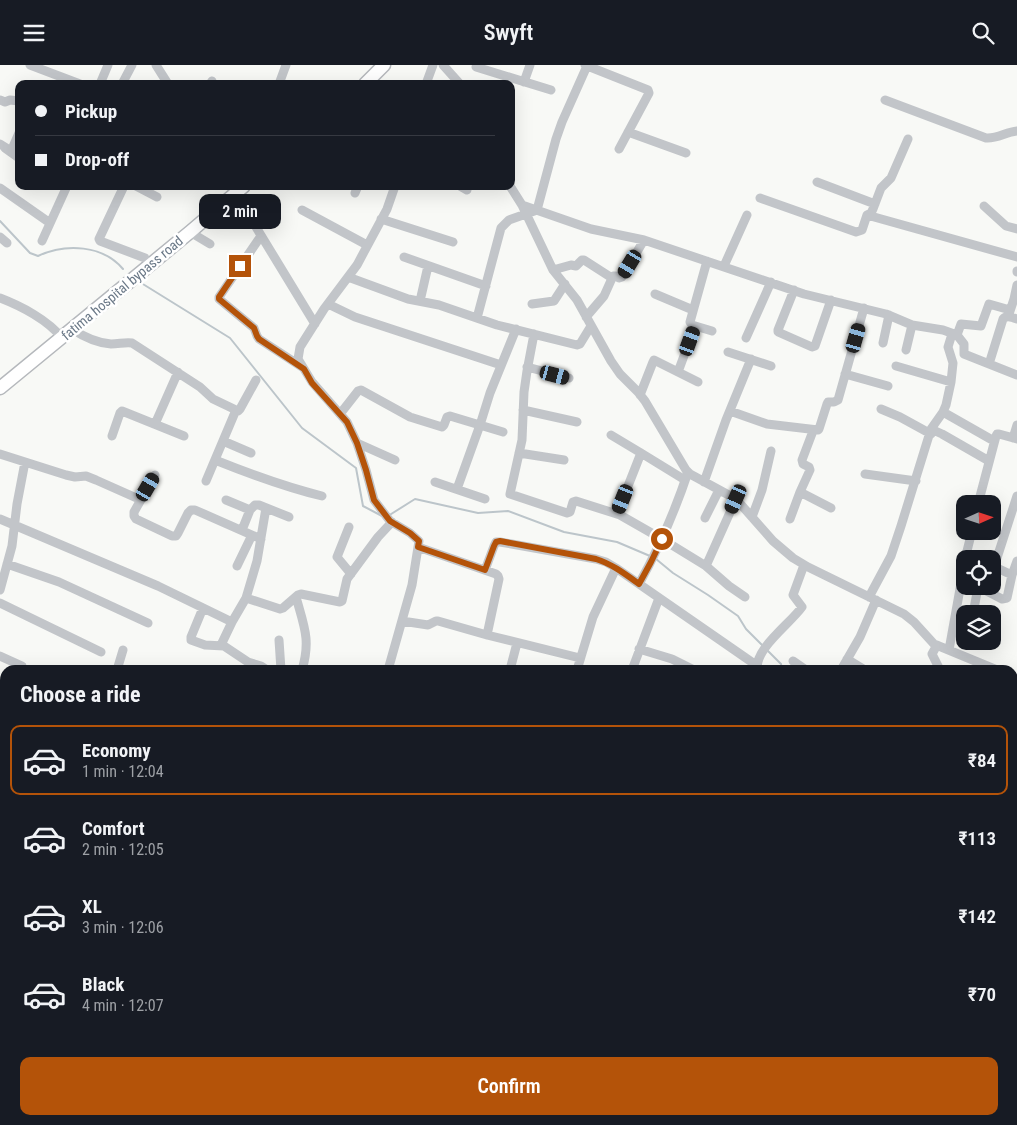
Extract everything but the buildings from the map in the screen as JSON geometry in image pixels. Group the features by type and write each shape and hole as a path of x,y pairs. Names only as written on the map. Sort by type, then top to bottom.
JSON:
{"highway":[{"path":"359,80 373,65"},
{"path":"369,80 384,65"},
{"name":"fatima hospital bypass road","path":"0,378 64,333 145,258 190,232 232,190"},
{"name":"fatima hospital bypass road","path":"0,388 232,190"}],"street":[{"path":"30,65 69,80"},
{"path":"102,80 108,65"},
{"path":"124,80 132,65"},
{"path":"156,65 165,80"},
{"path":"280,80 286,65"},
{"path":"427,80 432,65"},
{"path":"443,65 456,80"},
{"path":"524,82 530,65"},
{"path":"537,210 559,130 586,65 648,90 619,149"},
{"path":"476,67 551,90"},
{"path":"0,100 5,102 15,101"},
{"path":"885,100 986,138 993,138 1011,131 1017,131"},
{"path":"628,133 686,153"},
{"path":"760,198 856,232 862,230 867,215 872,211 881,188 891,178 908,139"},
{"path":"3,146 12,149 15,142"},
{"path":"3,146 15,155"},
{"path":"817,182 875,204"},
{"path":"0,188 50,223"},
{"path":"42,241 66,190"},
{"path":"122,190 99,239 145,258"},
{"path":"144,190 157,197"},
{"path":"235,190 315,324"},
{"path":"389,665 412,585 419,541 391,521 374,500 357,443 347,422 312,383 298,359 300,347 328,304 357,265 387,209 394,190"},
{"path":"513,190 522,205 553,270 577,300 611,361 625,380 640,395 687,476"},
{"path":"522,205 592,229 644,240 794,290 889,315 912,325 943,330 954,334 964,344 964,354 1017,375"},
{"path":"984,207 1006,226 1017,229"},
{"path":"302,210 367,245"},
{"path":"477,318 501,228 509,221 537,210"},
{"path":"724,266 747,215"},
{"path":"867,215 1017,257"},
{"path":"381,219 453,241"},
{"path":"190,232 210,244"},
{"path":"261,236 219,299 254,328 259,339 304,369"},
{"path":"553,270 572,265 576,266 584,260 612,278 614,276 619,278 622,277 644,240"},
{"path":"404,257 486,286"},
{"path":"707,261 690,322 692,325 712,331"},
{"path":"420,301 428,266"},
{"path":"348,277 408,299 439,305 497,325 579,345 591,327"},
{"path":"586,317 604,295 612,278"},
{"path":"746,338 772,282"},
{"path":"532,304 554,301 565,284"},
{"path":"1012,315 1017,285"},
{"path":"794,290 778,332 812,347 815,346 831,300"},
{"path":"655,294 693,310"},
{"path":"0,298 38,317 64,333 110,344 130,342 200,387 213,399 236,410"},
{"path":"328,304 355,317 501,365"},
{"path":"844,665 860,637 901,527 931,432 943,413 951,382 953,363 948,347 954,334 961,324 981,326 989,304 1012,315"},
{"path":"730,411 766,424 813,431 818,430 828,402 838,400 864,309"},
{"path":"883,343 889,315"},
{"path":"989,364 1003,319 1012,315"},
{"path":"906,350 912,325"},
{"path":"678,372 695,326"},
{"path":"457,489 490,393 516,329"},
{"path":"534,334 524,392 522,434 510,492 511,495 567,513 570,512 573,502 576,501 617,514 706,566 745,597"},
{"path":"728,351 771,366"},
{"path":"704,482 751,359"},
{"path":"640,395 654,360 698,382"},
{"path":"896,366 951,382"},
{"path":"528,367 569,378"},
{"path":"154,424 178,372"},
{"path":"845,374 888,386"},
{"path":"206,481 236,410 240,409 256,380"},
{"path":"340,414 358,391 361,390 413,418 442,427 447,417 450,416 503,433"},
{"path":"881,409 931,432 942,434 989,461"},
{"path":"523,410 577,422"},
{"path":"112,437 122,411 184,436"},
{"path":"943,413 994,441"},
{"path":"980,495 997,434 1015,439 1017,425"},
{"path":"790,519 810,470 809,467 803,464 802,460 813,431"},
{"path":"611,435 641,453 687,476 694,477 719,489 736,499 777,545 793,558 910,618 930,641 937,645 985,665"},
{"path":"223,441 251,453"},
{"path":"357,443 395,460"},
{"path":"752,517 762,490 771,451"},
{"path":"519,453 564,460"},
{"path":"617,514 641,453"},
{"path":"0,454 66,475 83,476 96,480 141,500"},
{"path":"215,460 274,483 322,496"},
{"path":"0,590 5,561 12,546 17,505 26,462"},
{"path":"865,474 916,481"},
{"path":"155,475 134,512 136,519 176,536 191,510 257,537"},
{"path":"639,584 662,539 687,476"},
{"path":"435,482 485,499"},
{"path":"706,519 719,489"},
{"path":"800,492 831,508"},
{"path":"1012,575 997,568 995,564 1017,497"},
{"path":"706,566 736,499"},
{"path":"226,500 250,510"},
{"path":"242,530 250,510 257,504 289,517"},
{"path":"237,566 257,537 266,507"},
{"path":"0,519 158,586 232,622"},
{"path":"246,598 280,609 301,594 342,601 346,581 391,521"},
{"path":"349,527 337,557 351,574"},
{"path":"221,645 246,598 258,561 257,537"},
{"path":"485,570 496,542 500,541 606,562 753,665"},
{"path":"418,547 498,576 499,579 487,635"},
{"path":"5,561 59,582 148,623"},
{"path":"995,595 1002,599 1008,596 1017,561"},
{"path":"758,665 760,655 766,646 802,607 793,595 804,565"},
{"path":"578,665 593,617 616,568"},
{"path":"949,650 960,595"},
{"path":"296,597 307,638 303,665"},
{"path":"634,665 659,598"},
{"path":"0,603 101,652"},
{"path":"203,608 191,640 205,645 227,647 255,665"},
{"path":"402,621 428,625 438,621 580,658"},
{"path":"279,640 281,665"},
{"path":"511,665 518,643"},
{"path":"937,645 932,653 938,665"},
{"path":"639,649 672,659 684,665"},
{"path":"119,665 123,651"},
{"path":"0,656 16,665"},
{"path":"847,659 857,665"},
{"path":"793,661 799,665"},
{"path":"923,1125 928,1125"}],"waterway":[{"path":"0,221 30,253 38,256 60,249 84,249 105,255 123,269"},
{"path":"138,281 230,338 302,428 356,468 363,506 382,516"},
{"path":"388,516 415,499 478,513 508,511 564,532 617,542 650,556"},
{"path":"656,559 673,573 738,616 746,629 764,647"},
{"path":"767,650 781,665"}],"route":[{"path":"240,266 219,297 220,301 254,328 259,339 304,369 312,383 347,422 357,443 374,500 390,521 419,541 418,547 485,570 496,542 500,541 606,562 639,584 662,539"}]}
